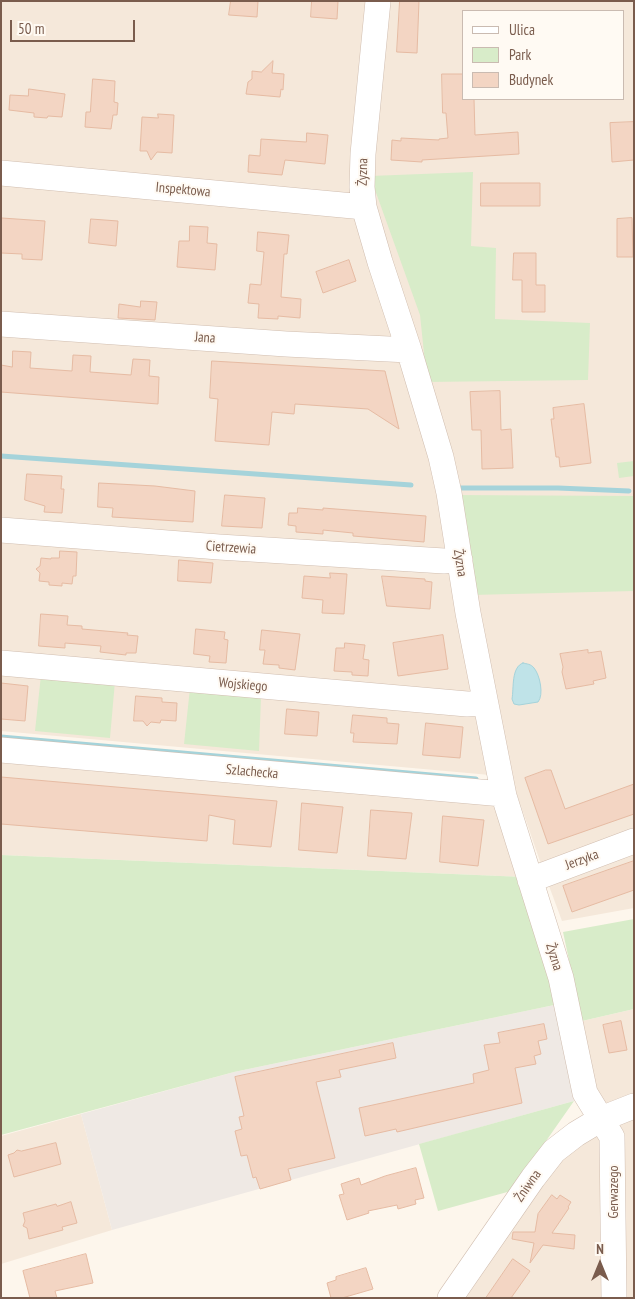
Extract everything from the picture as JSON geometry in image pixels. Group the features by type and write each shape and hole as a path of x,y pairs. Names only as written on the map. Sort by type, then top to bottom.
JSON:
{"street":[{"name":"Żyzna","path":"378,1 364,154 362,187 364,207 441,457 485,703 504,794 561,978 585,1093 601,1119"},
{"name":"Inspektowa","path":"1,174 364,207"},
{"name":"Jana","path":"1,324 315,346 409,350"},
{"name":"Cietrzewia","path":"1,530 444,562 460,560"},
{"name":"Wojskiego","path":"1,664 457,703 485,703"},
{"name":"Szlachecka","path":"1,750 504,794"},
{"name":"Jerzyka","path":"530,880 634,841"},
{"name":"Żniwna","path":"450,1298 549,1157 566,1142 601,1119 634,1106"},
{"name":"Gerwazego","path":"601,1119 612,1136 613,1144 614,1298"}],"shaded area":[{"path":"1,1 369,1 358,220 434,472 490,775 1,731"},
{"path":"387,1 634,1 634,908 562,921 504,757 367,194"},
{"path":"1,758 494,799 524,877 1,855"},
{"path":"559,1004 574,1101 112,1230 81,1114 234,1072"},
{"path":"634,1009 634,1099 602,1108 591,1093 582,1021"},
{"path":"81,1114 112,1230 1,1264 1,1136"},
{"path":"634,1114 634,1298 457,1298 566,1149"}],"green space":[{"path":"473,172 471,246 496,248 495,319 590,323 588,380 427,382 420,315 370,176"},
{"path":"634,461 634,476 619,478 617,463"},
{"path":"454,495 634,496 634,591 472,595"},
{"path":"41,675 115,681 110,738 35,731"},
{"path":"190,688 261,697 259,751 184,744"},
{"path":"1,855 524,877 559,1004 234,1072 1,1135"},
{"path":"634,919 634,1009 582,1021 563,932"},
{"path":"574,1101 511,1191 438,1211 419,1144"}],"water":[{"path":"523,663 529,664 536,671 541,695 538,702 519,705 514,704 512,699 513,684 516,669"}],"building":[{"path":"231,1 258,1 257,17 229,15"},
{"path":"312,1 338,1 337,19 311,17"},
{"path":"400,1 419,1 417,53 397,52"},
{"path":"273,61 272,73 284,74 283,90 281,89 280,97 246,94 248,82 252,79 252,71 261,72"},
{"path":"442,74 462,74 462,100 474,100 475,135 518,132 519,154 422,160 422,162 391,160 392,140 401,141 401,138 439,140 448,138 446,113 443,113"},
{"path":"93,79 115,81 114,102 118,103 117,115 113,115 111,129 85,127 86,112 90,112"},
{"path":"29,89 65,94 62,117 34,117 34,113 9,110 10,95 28,96"},
{"path":"158,114 174,115 172,153 157,152 151,160 147,151 140,151 142,117 158,118"},
{"path":"634,122 634,160 612,162 610,123"},
{"path":"307,133 328,135 325,164 285,160 282,175 248,172 249,155 260,156 261,139 306,142"},
{"path":"481,183 540,183 540,206 481,206"},
{"path":"2,218 45,221 42,260 22,259 22,254 1,253"},
{"path":"632,218 633,257 617,257 617,219"},
{"path":"91,219 118,221 116,246 89,243"},
{"path":"190,226 208,227 207,243 217,244 215,270 177,267 179,241 189,241"},
{"path":"258,232 289,235 287,254 284,254 281,297 301,299 300,318 278,316 278,319 258,318 259,304 248,303 250,284 261,285 264,252 257,251"},
{"path":"514,253 536,253 536,285 545,285 545,312 522,312 522,280 513,280"},
{"path":"349,260 356,281 323,293 316,272"},
{"path":"141,301 157,302 155,320 118,318 119,304 140,307"},
{"path":"13,351 31,352 30,368 72,371 73,355 91,356 90,372 131,375 133,359 150,360 149,376 159,377 158,404 1,392 1,365 12,367"},
{"path":"212,361 385,371 399,429 368,409 295,404 294,414 272,412 269,445 215,441 218,399 210,398"},
{"path":"500,391 501,430 511,429 513,468 482,469 481,430 472,430 470,392"},
{"path":"584,404 591,463 560,467 559,457 556,457 551,419 554,419 553,408"},
{"path":"27,474 62,476 61,489 64,489 62,513 44,512 45,506 25,500"},
{"path":"99,483 155,486 195,491 193,522 112,517 113,508 98,507"},
{"path":"225,495 265,498 262,528 222,526"},
{"path":"298,508 323,510 323,508 426,516 424,542 353,536 353,533 323,530 323,534 296,532 296,526 288,525 289,513 297,513"},
{"path":"60,551 77,552 76,576 73,576 72,584 62,583 62,586 49,585 49,582 39,581 40,573 36,569 40,566 41,558 59,558"},
{"path":"179,560 213,563 211,583 178,581"},
{"path":"330,573 347,574 344,614 322,613 323,600 302,598 304,576 330,578"},
{"path":"382,576 425,579 425,581 432,582 430,609 387,606"},
{"path":"41,614 68,616 67,625 82,626 82,629 128,633 127,635 138,636 136,653 126,653 126,655 100,652 101,646 65,643 65,648 39,646"},
{"path":"196,629 225,632 224,639 228,640 226,663 209,662 210,656 194,654"},
{"path":"262,630 300,634 295,670 279,668 279,665 263,664 265,650 260,650"},
{"path":"443,635 448,669 398,676 393,643"},
{"path":"345,643 365,645 363,659 369,660 368,676 352,675 352,672 334,671 336,648 344,648"},
{"path":"588,650 588,653 601,651 606,678 593,681 594,684 566,689 560,654"},
{"path":"1,683 28,686 25,721 1,719"},
{"path":"136,696 162,698 162,702 177,703 176,721 161,720 160,723 151,722 147,726 143,721 134,721"},
{"path":"287,709 319,712 317,736 285,734"},
{"path":"353,715 387,718 387,723 399,724 397,744 353,742 354,733 351,733"},
{"path":"426,723 463,727 460,758 423,755"},
{"path":"551,770 565,809 634,784 634,814 548,844 525,778"},
{"path":"1,777 277,801 271,847 233,844 235,820 209,815 207,841 1,824"},
{"path":"302,803 343,807 337,853 299,850"},
{"path":"371,810 412,813 406,859 368,856"},
{"path":"443,816 484,820 478,866 440,862"},
{"path":"634,861 634,890 572,912 563,886"},
{"path":"621,1021 627,1050 609,1053 603,1025"},
{"path":"544,1024 547,1039 538,1041 541,1054 534,1056 536,1064 515,1068 522,1103 397,1132 396,1129 365,1136 359,1108 474,1083 473,1074 489,1070 484,1045 500,1043 498,1033"},
{"path":"393,1043 396,1058 339,1070 341,1077 316,1082 335,1158 288,1169 291,1180 260,1189 256,1177 253,1178 247,1155 241,1156 235,1131 242,1129 239,1117 244,1116 235,1077"},
{"path":"56,1143 61,1164 14,1177 8,1155 17,1150 21,1151"},
{"path":"416,1168 424,1198 415,1200 416,1204 398,1209 397,1205 368,1211 369,1213 347,1220 339,1195 344,1194 341,1184 359,1178 361,1185 385,1176"},
{"path":"552,1195 557,1199 560,1195 571,1202 552,1233 575,1235 574,1249 543,1245 530,1263 534,1243 512,1239 513,1232 535,1232 538,1214"},
{"path":"71,1202 77,1223 62,1227 63,1230 29,1239 27,1228 23,1226 25,1221 23,1213"},
{"path":"86,1254 93,1283 55,1291 57,1298 30,1298 23,1271"},
{"path":"513,1259 530,1271 511,1298 486,1298"},
{"path":"366,1268 373,1289 342,1298 331,1298 327,1283 336,1280 336,1277"}],"waterway":[{"path":"1,456 411,485"},
{"path":"460,488 558,488 629,491"},
{"path":"1,737 476,779"}]}
